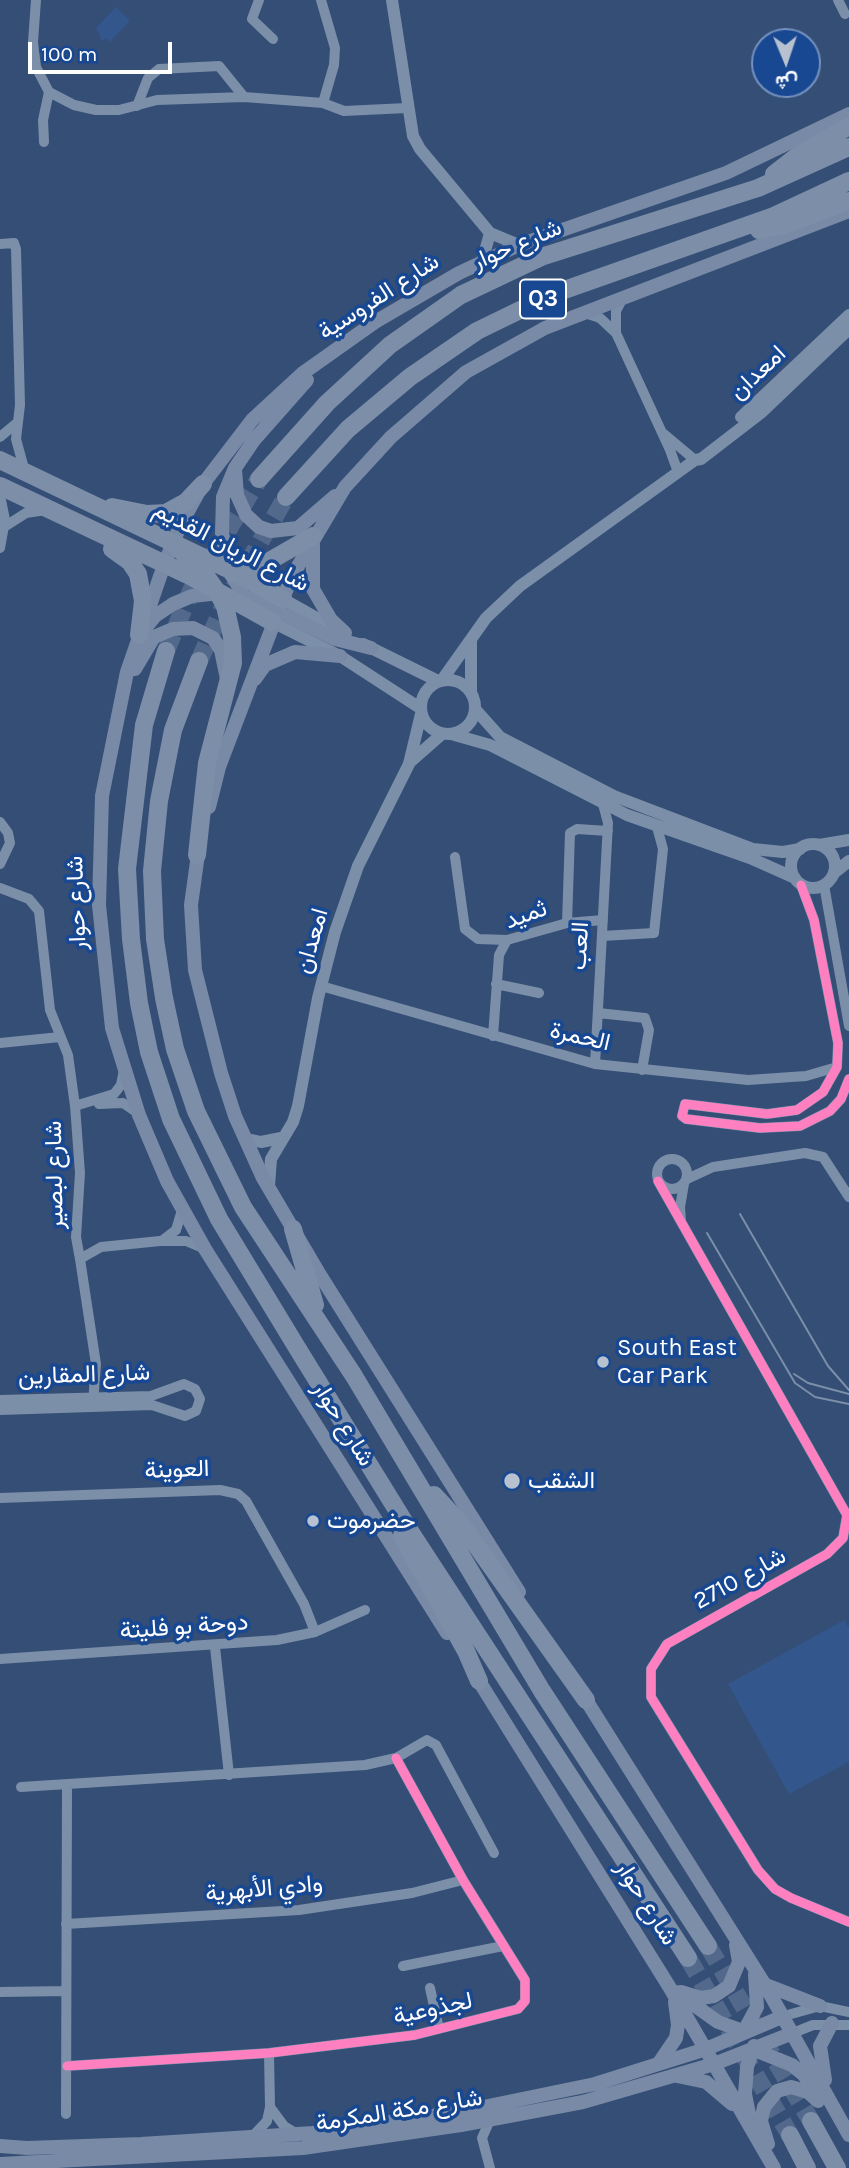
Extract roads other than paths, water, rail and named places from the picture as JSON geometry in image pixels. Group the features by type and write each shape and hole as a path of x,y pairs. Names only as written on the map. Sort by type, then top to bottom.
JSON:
{"highway":[{"path":"758,188 797,156 849,126"},
{"name":"شارع حوار","path":"259,479 327,404 390,345 461,295 541,257 758,188 849,147"},
{"name":"Q3","path":"286,497 348,429 410,377 477,331 553,295 774,216 849,181"},
{"path":"701,241 781,226 849,201"},
{"name":"شارع الريان القديم","path":"0,460 233,573 278,611"},
{"path":"81,500 158,514 175,510 203,484"},
{"name":"شارع الريان القديم","path":"0,486 188,575 218,593 278,611"},
{"path":"72,521 130,562 138,571 143,601 139,635"},
{"path":"188,575 233,573 278,559 313,536"},
{"path":"173,543 206,576 218,593 225,606 232,637 233,663 228,688 206,763 197,855"},
{"name":"شارع حوار","path":"166,650 144,725 127,869 131,939 149,1052 171,1119 219,1219 375,1472 688,1958"},
{"name":"شارع حوار","path":"199,662 173,730 159,801 152,871 155,939 164,998 176,1049 196,1111 243,1207 324,1331 542,1691 708,1946"},
{"path":"293,1228 297,1253 324,1331"},
{"path":"401,1458 460,1524 586,1700"},
{"path":"375,1472 394,1521 466,1651 479,1681"},
{"path":"811,2121 836,2165"},
{"path":"790,2135 807,2168"}],"main road":[{"name":"شارع الفروسية","path":"139,635 173,543 203,484 252,420 285,388 417,295 482,262 519,245 726,173 849,114"},
{"path":"235,468 237,495 246,515 259,527 271,531 298,528 345,487 391,438 466,372 545,328 582,312 849,211"},
{"path":"244,596 233,573 222,533 221,509 226,485 254,440 329,356"},
{"path":"345,487 324,525 313,536 278,611 219,767 197,855 191,905 195,970 220,1073 235,1116 293,1228 765,1984 849,2136"},
{"path":"313,536 313,589 326,612 345,633"},
{"path":"139,635 155,616 173,604 192,596 218,593 244,596 335,639 371,648"},
{"path":"117,720 138,661 154,637 173,629 193,628 213,638 225,664 228,688"},
{"name":"شارع حوار","path":"139,635 117,720 102,796 99,905 112,1028 139,1115 182,1210 205,1249 670,1988 774,2168"},
{"path":"246,691 265,665 282,656 295,652 340,656"},
{"path":"670,1988 701,1998 722,1992 733,1980 739,1962 735,1938"},
{"path":"714,2064 745,2032 757,2007 758,1985 753,1965"},
{"path":"765,1984 820,2006"},
{"path":"670,1988 718,2022 745,2032 793,2033"},
{"path":"655,2066 668,2053 676,2038 677,2011 670,1988"},
{"path":"751,2126 745,2094 752,2049 763,2034 784,2016"},
{"name":"شارع مكة المكرمة","path":"0,2146 27,2148 298,2134 459,2112 594,2084 655,2066 706,2049 784,2016"},
{"path":"831,2101 820,2063 820,2046 832,2023"},
{"name":"شارع مكة المكرمة","path":"0,2164 303,2148 461,2125 583,2102 714,2064 793,2033"},
{"path":"706,2049 752,2049 781,2058 803,2074 849,2136"},
{"path":"674,2076 706,2082 718,2089 751,2126"},
{"path":"774,2168 761,2121 764,2107 777,2091 791,2087 808,2092 849,2136"}],"street":[{"path":"36,0 33,42 36,67 49,92 74,105 96,110 119,110 182,98 244,97 323,103 344,111 407,108"},
{"path":"259,0 253,21 272,39"},
{"path":"321,0 335,48 323,103"},
{"path":"392,0 407,108 413,135 420,149 490,233 519,245"},
{"path":"838,0 845,14"},
{"path":"137,106 148,78 159,69 219,66 244,97"},
{"path":"44,142 43,120 49,92"},
{"path":"482,262 490,233"},
{"path":"0,244 14,243 16,249 18,456 24,472"},
{"path":"616,333 616,311 625,295"},
{"path":"582,312 600,318 616,333 678,472"},
{"name":"امعدان","path":"695,460 696,454 758,404 849,315"},
{"name":"امعدان","path":"440,681 471,636 520,586 695,460 701,459 762,411 849,329"},
{"path":"0,437 18,422"},
{"path":"662,432 695,460"},
{"path":"0,495 4,527 0,548"},
{"path":"4,527 26,513 50,510"},
{"name":"شارع الريان القديم","path":"278,611 345,633 440,681"},
{"name":"شارع الريان القديم","path":"278,611 421,711"},
{"path":"471,636 471,692 475,709 507,741 614,796 753,849 783,852 809,845 849,840"},
{"path":"471,692 455,681 440,681 426,691 421,711 427,725 446,734 490,746 627,815 750,858 812,888 824,885 849,861"},
{"path":"446,734 465,728 475,709"},
{"name":"امعدان","path":"269,1186 271,1159 281,1138 293,1122 298,1106 321,986 335,932 358,866 409,764 421,711"},
{"name":"امعدان","path":"409,764 446,734"},
{"name":"العب","path":"595,1064 608,831 603,804"},
{"path":"567,923 570,833 577,829 608,831 618,817 627,815"},
{"path":"0,822 10,838 0,864"},
{"path":"602,936 654,933 663,849 657,827"},
{"path":"663,849 682,836"},
{"path":"819,845 833,859 834,873"},
{"path":"800,849 791,863 814,920 838,1043 837,1067 823,1092 797,1110 767,1114 685,1104 682,1111 686,1119 788,1128 830,1111 845,1098 849,1079"},
{"path":"455,857 465,929 478,939 507,940"},
{"path":"824,885 849,1026"},
{"path":"0,888 29,900 39,911 50,1010 68,1055 75,1106"},
{"name":"ثميد","path":"493,1036 499,955 507,940 567,923 603,920"},
{"path":"496,984 539,993"},
{"name":"الحمرة","path":"321,986 595,1064 748,1080 806,1076 837,1067"},
{"path":"598,1013 645,1018 649,1030 642,1070"},
{"path":"0,1043 60,1037"},
{"name":"شارع لبصير","path":"95,1397 96,1357 76,1237 80,1173 75,1106 109,1097 118,1090 124,1068"},
{"name":"شارع لبصير","path":"89,1102 123,1104 139,1115"},
{"path":"247,1139 261,1142 281,1138"},
{"path":"713,1167 664,1161 657,1170 658,1181 668,1189 680,1188 686,1181 713,1167 791,1154 823,1157 849,1197"},
{"path":"681,1161 686,1181"},
{"name":"شارع 2710","path":"658,1181 683,1230 845,1508 846,1528 843,1538 827,1554 667,1644 650,1669 651,1697 766,1880 791,1898 849,1922"},
{"name":"شارع 2710","path":"683,1230 680,1207 686,1181"},
{"path":"160,1241 176,1230 182,1210"},
{"name":"شارع لبصير","path":"80,1259 101,1247 160,1241 186,1241 205,1249"},
{"name":"شارع المقارين","path":"0,1400 151,1396 184,1384 195,1388 200,1399 196,1410 185,1416 158,1405 0,1410"},
{"path":"88,1407 95,1397"},
{"name":"العوينة","path":"0,1497 220,1490 238,1494 246,1500 304,1604 316,1632"},
{"name":"دوحة بو فليتة","path":"0,1659 215,1647 277,1640 316,1632 365,1610"},
{"path":"215,1647 229,1775"},
{"path":"21,1787 365,1765 396,1758 428,1740 432,1741 494,1853"},
{"name":"لجذوعية","path":"67,2066 269,2053 415,2035 518,2009 525,2001 525,1980 463,1880 396,1758"},
{"path":"66,2114 67,1786"},
{"name":"وادي الأبهرية","path":"66,1924 299,1910 412,1893 463,1880"},
{"path":"403,1966 503,1946"},
{"path":"430,1987 439,2029"},
{"path":"0,1992 65,1991"},
{"path":"784,2016 820,2006 849,2012"},
{"path":"793,2033 813,2025 849,2025"},
{"path":"252,2137 267,2121 271,2107 269,2053"},
{"path":"271,2107 284,2126 298,2134"},
{"path":"490,2120 482,2138 490,2168"},
{"path":"461,2125 482,2138"}],"water":[{"path":"116,7 130,21 110,42 106,38 102,41 96,28"},
{"path":"844,1620 849,1628 849,1762 789,1794 728,1684"}],"tunnel":[{"path":"166,651 191,591 259,479"},
{"path":"199,661 224,605 286,497"},
{"path":"708,1946 811,2121"},
{"path":"688,1958 790,2135"}],"tram line":[{"path":"740,1214 828,1366 849,1390"},
{"path":"707,1233 795,1383 815,1397 849,1404"},
{"path":"794,1374 808,1383 849,1394"}],"place":[{"name":"South East Car Park","path":"603,1362"},
{"name":"الشقب","path":"512,1481"},
{"name":"حضرموت","path":"313,1521"}]}
